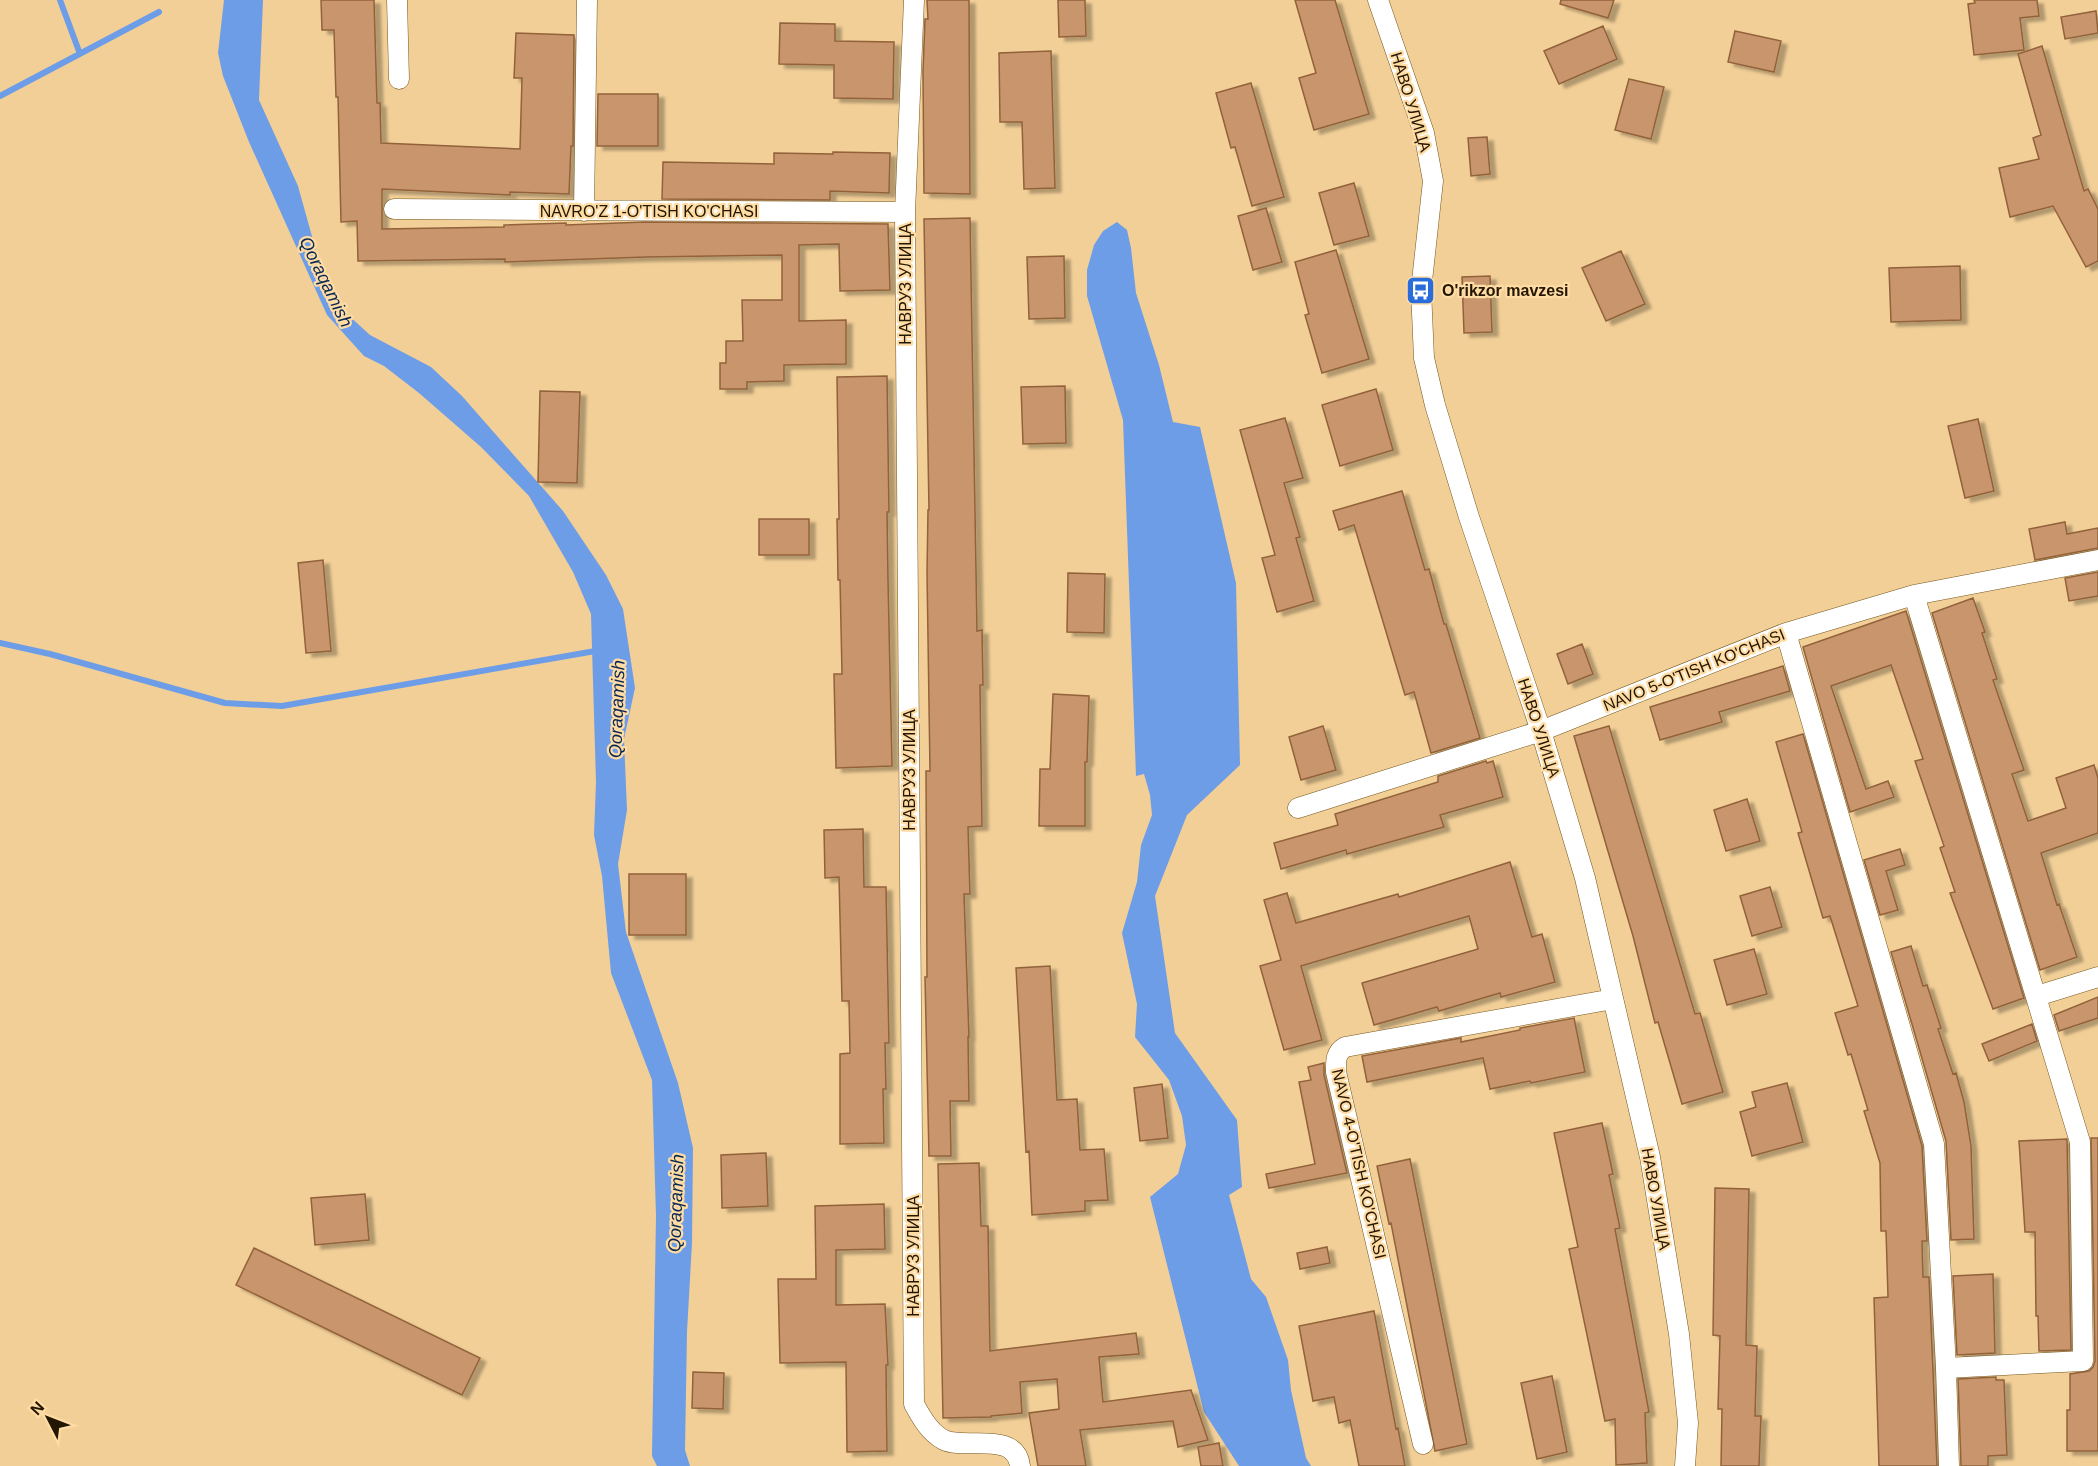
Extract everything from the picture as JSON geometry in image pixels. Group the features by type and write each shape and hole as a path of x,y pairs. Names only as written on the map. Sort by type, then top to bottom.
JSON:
{"street":[{"path":"397,0 399,79"},
{"path":"584,211 587,0"},
{"name":"НАВРУЗ УЛИЦА","path":"914,0 904,212 914,1404 924,1422 943,1440 957,1444 981,1442 1012,1449 1019,1456 1020,1466"},
{"name":"НАВО УЛИЦА","path":"1378,0 1424,133 1433,181 1421,290 1424,358 1435,405 1468,518 1541,731 1585,878 1650,1157 1679,1334 1688,1423 1685,1466"},
{"name":"NAVRO'Z 1-O'TISH KO'CHASI","path":"394,209 904,212"},
{"name":"NAVO 5-O'TISH KO'CHASI","path":"1298,808 1541,731 1786,633 1914,595 2098,560"},
{"path":"1914,595 2080,1142 2083,1361 1946,1368"},
{"path":"1786,633 1934,1144 1949,1466"},
{"path":"2037,996 2098,977"},
{"name":"NAVO 4-O'TISH KO'CHASI","path":"1423,1444 1336,1072 1336,1058 1339,1051 1345,1047 1613,999"}],"water":[{"name":"Qoraqamish","path":"224,0 263,0 259,100 298,186 318,258 347,314 370,335 431,367 462,396 563,511 606,575 623,609 635,688 624,739 627,810 618,864 626,932 678,1083 693,1148 685,1450 690,1466 657,1466 652,1456 656,1216 652,1080 611,973 602,876 594,835 596,782 591,614 573,572 529,496 481,447 419,393 384,366 364,356 327,315 249,142 223,76 218,53"},
{"path":"1117,222 1127,230 1136,293 1159,365 1173,422 1200,427 1236,583 1240,765 1187,815 1155,896 1175,1033 1237,1120 1242,1187 1229,1195 1251,1279 1266,1297 1288,1360 1291,1390 1306,1458 1311,1466 1239,1466 1204,1412 1150,1197 1178,1174 1186,1145 1182,1116 1169,1080 1135,1037 1137,1004 1122,933 1137,882 1141,845 1152,815 1150,795 1144,774 1136,776 1123,420 1087,296 1087,270 1094,245 1103,231"}],"building":[{"path":"321,0 374,0 377,103 380,103 381,143 520,149 522,78 514,78 516,33 574,35 573,146 571,146 569,194 510,192 510,195 382,189 382,229 645,222 888,224 890,290 840,291 839,244 799,245 799,321 846,320 846,364 784,365 784,381 747,382 747,389 720,389 720,363 726,363 726,341 743,341 742,300 782,300 782,255 505,262 505,259 358,261 357,221 341,222 334,30 322,30"},
{"path":"927,0 969,0 970,194 924,193 923,72 925,19 928,19"},
{"path":"1058,0 1085,0 1086,36 1059,37"},
{"path":"1295,0 1335,0 1369,114 1314,130 1299,78 1316,73"},
{"path":"1561,0 1614,0 1608,18 1560,4"},
{"path":"1974,0 2037,0 2039,16 2020,18 2024,50 1974,55 1968,4 1975,3"},
{"path":"2096,11 2098,33 2065,39 2061,17"},
{"path":"780,23 835,24 835,41 894,42 893,99 834,98 834,65 779,64"},
{"path":"1603,26 1617,59 1559,84 1544,51"},
{"path":"1735,31 1781,41 1774,72 1728,62"},
{"path":"2042,46 2084,191 2088,189 2098,209 2098,261 2086,267 2053,206 2010,217 1999,168 2039,159 2033,138 2041,135 2018,54"},
{"path":"1051,51 1055,188 1024,189 1022,122 1000,122 999,53"},
{"path":"1629,79 1664,87 1651,139 1615,130"},
{"path":"1251,83 1284,197 1252,206 1235,147 1231,148 1216,93"},
{"path":"598,94 658,94 658,146 597,146"},
{"path":"1487,137 1490,174 1471,176 1468,138"},
{"path":"833,152 890,153 889,193 830,191 830,200 662,199 663,162 774,164 774,153 833,154"},
{"path":"1354,183 1369,236 1334,245 1319,193"},
{"path":"1266,208 1282,262 1253,270 1238,216"},
{"path":"970,218 977,631 982,630 983,685 980,685 982,826 968,827 970,894 964,894 969,1101 950,1101 951,1156 929,1156 925,977 927,977 926,771 930,771 927,572 929,510 924,219"},
{"path":"1336,250 1369,359 1322,373 1305,315 1309,314 1295,262"},
{"path":"1621,251 1645,304 1606,321 1582,268"},
{"path":"1064,256 1065,318 1029,319 1027,257"},
{"path":"1960,266 1961,320 1891,322 1889,268"},
{"path":"1490,276 1492,332 1464,333 1462,277"},
{"path":"887,376 892,766 836,768 834,674 842,674 840,580 838,580 837,377"},
{"path":"1065,386 1066,443 1023,444 1021,387"},
{"path":"1376,389 1393,450 1340,466 1322,405"},
{"path":"540,391 580,392 577,483 538,482"},
{"path":"1285,418 1303,478 1284,483 1300,537 1296,538 1314,601 1277,612 1262,558 1275,555 1240,430"},
{"path":"1978,419 1994,491 1965,498 1948,426"},
{"path":"1402,491 1425,570 1429,569 1480,738 1431,753 1414,692 1405,695 1354,525 1339,530 1333,511"},
{"path":"759,519 809,519 809,555 759,555"},
{"path":"2065,522 2067,534 2098,528 2098,548 2035,560 2029,529"},
{"path":"323,560 331,651 306,653 298,563"},
{"path":"2098,572 2098,596 2069,601 2065,578"},
{"path":"1068,573 1105,574 1104,633 1067,632"},
{"path":"1973,598 1985,632 1982,633 1997,679 1993,680 2024,770 2012,774 2028,821 2066,808 2056,778 2094,765 2098,778 2098,833 2041,853 2057,905 2059,904 2077,957 2040,970 1932,613"},
{"path":"1906,611 2024,998 1993,1009 1950,893 1955,892 1940,848 1944,846 1915,761 1923,759 1891,665 1831,686 1866,789 1888,781 1894,797 1850,812 1803,647"},
{"path":"1582,644 1593,674 1568,684 1557,654"},
{"path":"1783,666 1790,691 1719,712 1722,722 1660,740 1650,707"},
{"path":"1053,694 1089,696 1087,762 1085,762 1085,826 1039,826 1040,769 1050,769"},
{"path":"1323,726 1336,770 1301,780 1289,737"},
{"path":"1609,726 1695,1014 1700,1013 1723,1092 1682,1104 1658,1022 1655,1023 1633,936 1574,736"},
{"path":"1803,734 1922,1146 1927,1241 1922,1241 1923,1277 1929,1277 1937,1466 1879,1466 1874,1298 1888,1297 1886,1231 1881,1231 1880,1163 1864,1111 1868,1110 1851,1054 1848,1055 1835,1013 1858,1006 1830,916 1823,918 1798,833 1802,832 1776,742"},
{"path":"1486,761 1487,763 1493,761 1503,797 1440,815 1444,827 1347,854 1346,850 1281,869 1274,843 1338,825 1335,814 1438,782 1438,776"},
{"path":"1747,799 1760,841 1726,851 1714,810"},
{"path":"863,829 864,887 886,887 889,1043 885,1043 884,1143 840,1144 840,1054 850,1053 849,1001 842,1001 839,877 825,878 824,830"},
{"path":"1900,849 1905,865 1886,871 1898,910 1880,915 1864,860"},
{"path":"1510,862 1532,937 1542,934 1555,982 1501,997 1500,993 1439,1011 1437,1007 1374,1025 1362,983 1478,949 1469,916 1301,966 1322,1040 1284,1050 1260,966 1281,960 1264,900 1287,893 1296,923 1398,894 1399,897"},
{"path":"629,874 686,874 686,935 629,935"},
{"path":"1770,887 1782,927 1752,936 1740,896"},
{"path":"1911,946 1923,986 1927,985 1941,1028 1938,1029 1953,1074 1956,1073 1964,1102 1971,1146 1974,1239 1951,1240 1946,1141 1891,952"},
{"path":"1754,949 1767,994 1727,1005 1714,960"},
{"path":"1050,966 1057,1100 1077,1099 1080,1150 1104,1149 1108,1200 1085,1201 1085,1211 1032,1215 1029,1151 1026,1152 1016,968"},
{"path":"2098,997 2098,1018 2059,1031 2054,1015"},
{"path":"1574,1018 1585,1072 1490,1089 1483,1058 1367,1082 1362,1056 1461,1038 1461,1042"},
{"path":"2032,1024 2037,1041 1989,1061 1982,1044"},
{"path":"1324,1063 1324,1075 1347,1173 1269,1188 1266,1174 1315,1164 1299,1082 1311,1080 1308,1067"},
{"path":"1787,1083 1803,1142 1752,1156 1740,1112 1756,1107 1752,1092"},
{"path":"1162,1084 1168,1138 1140,1141 1134,1088"},
{"path":"1602,1123 1613,1174 1609,1175 1620,1228 1615,1229 1649,1412 1645,1413 1647,1463 1616,1465 1615,1419 1605,1421 1569,1249 1578,1247 1554,1133"},
{"path":"2091,1138 2098,1138 2098,1451 2067,1451 2070,1374 2089,1371 2095,1361"},
{"path":"2067,1139 2071,1350 2039,1351 2038,1316 2036,1316 2035,1232 2025,1232 2019,1141"},
{"path":"766,1153 768,1206 722,1208 721,1155"},
{"path":"1410,1159 1467,1444 1435,1451 1391,1223 1389,1224 1377,1166"},
{"path":"979,1163 981,1226 988,1226 990,1351 1136,1333 1139,1354 1099,1357 1103,1402 1191,1390 1208,1440 1178,1447 1173,1421 1080,1430 1086,1466 1038,1466 1029,1413 1059,1409 1057,1379 1020,1382 1022,1413 991,1417 943,1418 938,1164"},
{"path":"1715,1188 1749,1189 1746,1345 1757,1346 1755,1416 1761,1416 1759,1466 1721,1466 1722,1409 1718,1409 1720,1336 1713,1335"},
{"path":"365,1194 369,1240 315,1245 311,1198"},
{"path":"884,1204 885,1249 836,1250 836,1305 885,1304 888,1365 886,1365 887,1451 847,1452 846,1362 780,1363 778,1279 816,1279 815,1206"},
{"path":"1327,1247 1330,1263 1300,1269 1297,1253"},
{"path":"254,1248 480,1358 462,1395 236,1285"},
{"path":"1993,1274 1995,1353 1957,1355 1953,1276"},
{"path":"1374,1311 1405,1466 1359,1466 1350,1420 1339,1423 1334,1397 1313,1401 1299,1326"},
{"path":"693,1372 724,1373 723,1409 692,1408"},
{"path":"1552,1376 1567,1452 1537,1459 1521,1383"},
{"path":"1996,1377 1996,1380 2004,1380 2007,1455 1988,1456 1988,1466 1961,1466 1958,1379"},
{"path":"1219,1443 1223,1466 1201,1466 1198,1447"}],"waterway":[{"path":"60,0 80,54"},
{"path":"0,96 159,12"},
{"path":"0,643 50,654 225,703 282,706 601,650"}],"place":[{"name":"O'rikzor mavzesi","path":"1421,290"}]}
